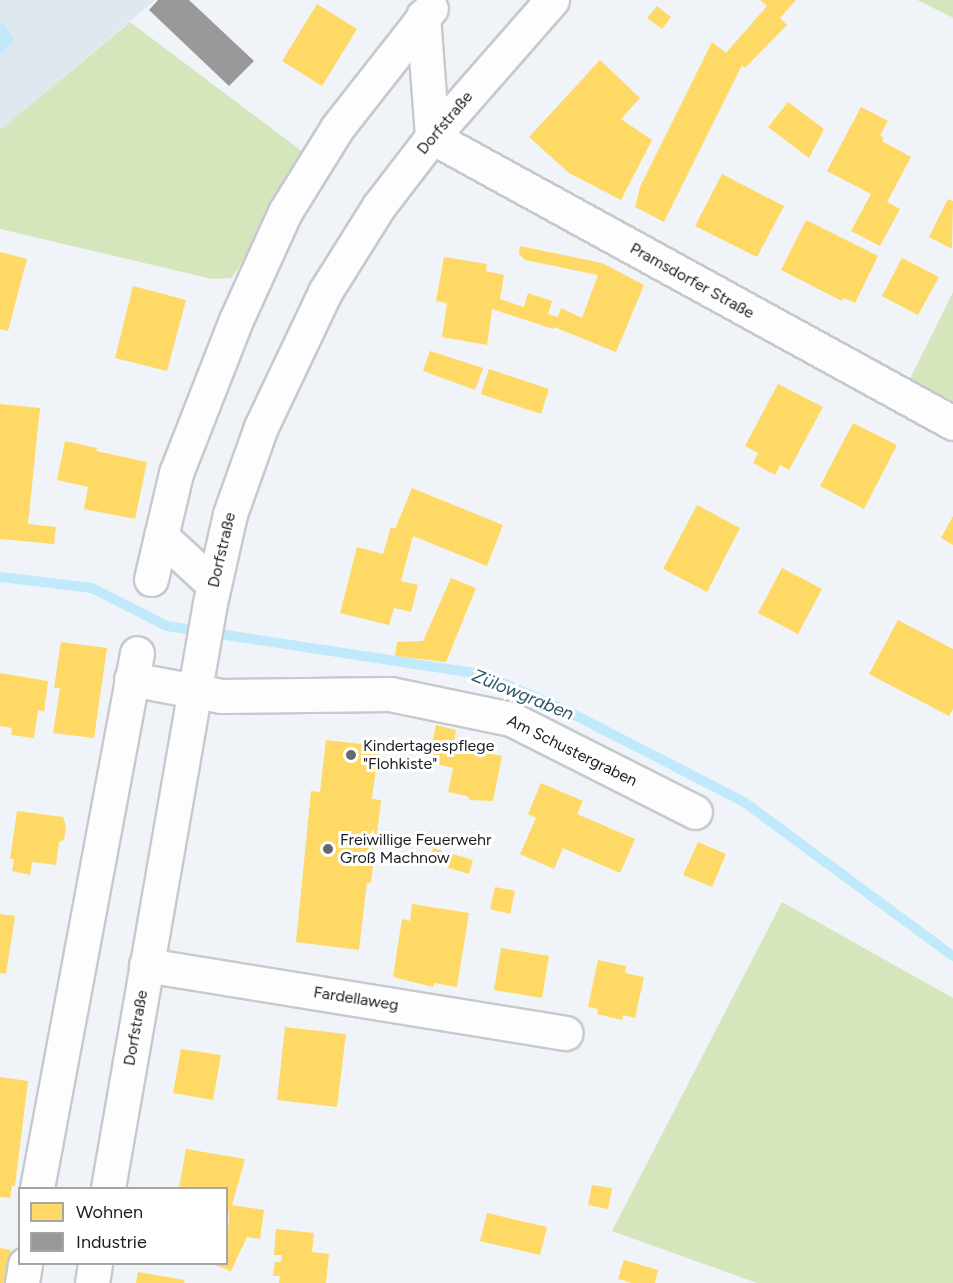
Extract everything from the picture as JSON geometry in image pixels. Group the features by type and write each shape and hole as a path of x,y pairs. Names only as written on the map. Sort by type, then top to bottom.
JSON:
{"main road":[{"name":"Dorfstraße","path":"108,1187 193,690 212,594 230,514 261,427 325,292 379,206 432,137 552,0"},
{"path":"430,8 432,137"},
{"path":"150,579 176,473 236,320 285,212 337,128 430,8"},
{"name":"Pramsdorfer Straße","path":"432,137 953,423"},
{"path":"161,536 212,594"},
{"name":"Am Schustergraben","path":"37,1187 134,666 193,690 221,696 390,694 511,719 695,812"},
{"name":"Fardellaweg","path":"146,965 566,1033"},
{"path":"22,1283 25,1265"},
{"path":"92,1283 95,1265"}],"shaded area":[{"path":"0,0 155,0 0,130"}],"green space":[{"path":"917,0 953,0 953,18"},
{"path":"130,22 307,155 232,278 212,279 0,229 0,130"},
{"path":"953,292 953,401 910,379"},
{"path":"782,902 953,998 953,1283 757,1283 612,1231"}],"water":[{"path":"0,23 3,23 14,40 0,55"}],"building: Wohnen":[{"path":"760,0 796,0 780,18 787,25 745,68 742,65 664,222 635,207 640,187 712,42 726,53 767,6"},
{"path":"317,4 357,29 322,86 282,61"},
{"path":"657,6 671,17 662,29 647,18"},
{"path":"600,60 640,98 621,119 652,140 621,200 569,173 529,137"},
{"path":"788,102 824,129 809,158 768,127"},
{"path":"861,107 888,121 880,135 884,138 882,141 911,157 887,202 900,209 880,246 851,231 871,194 827,171"},
{"path":"722,174 784,206 757,257 695,226"},
{"path":"948,199 953,201 952,249 929,237"},
{"path":"806,220 878,256 855,303 844,298 842,301 781,270"},
{"path":"520,246 602,263 644,285 616,352 554,327 553,329 492,309 487,345 442,337 447,303 436,301 444,257 487,264 486,271 504,275 500,299 524,307 528,293 552,301 548,314 558,317 561,308 582,318 598,275 525,260 519,254"},
{"path":"0,252 27,259 8,331 0,329"},
{"path":"902,258 939,277 918,315 882,296"},
{"path":"133,286 186,300 167,371 115,358"},
{"path":"430,351 483,368 475,390 423,371"},
{"path":"489,369 549,389 541,414 481,394"},
{"path":"778,384 823,407 789,470 780,465 775,475 753,463 758,453 745,446"},
{"path":"0,404 40,408 28,524 56,527 54,544 0,539"},
{"path":"853,423 897,445 864,509 820,486"},
{"path":"65,441 97,448 96,451 147,462 135,519 84,509 88,487 57,480"},
{"path":"412,488 503,525 487,566 413,536 401,581 418,585 411,612 394,608 389,625 340,613 357,547 383,554 391,527 395,529"},
{"path":"697,505 740,528 707,592 663,569"},
{"path":"953,516 953,545 941,538"},
{"path":"782,568 822,589 798,634 758,613"},
{"path":"451,578 476,588 446,662 395,656 397,642 423,641"},
{"path":"898,620 953,649 953,709 949,716 869,674"},
{"path":"61,642 107,648 94,738 53,733 60,688 54,688"},
{"path":"0,673 48,681 44,712 38,710 34,738 11,735 12,728 0,726"},
{"path":"436,725 456,730 452,753 456,753 457,747 502,756 493,801 470,800 467,796 448,792 453,768 428,762"},
{"path":"326,740 379,746 372,799 381,800 371,883 367,882 359,950 296,942 311,791 320,792"},
{"path":"541,783 583,801 577,814 635,839 620,873 563,848 554,869 520,854 536,818 528,814"},
{"path":"17,811 63,817 66,826 64,840 59,842 56,865 32,862 30,875 12,871 14,859 10,859"},
{"path":"698,842 726,854 712,887 683,875"},
{"path":"433,848 473,860 469,874 429,862"},
{"path":"495,887 515,891 510,914 490,909"},
{"path":"412,904 469,913 457,987 434,983 433,987 393,977 402,919 410,921"},
{"path":"0,914 15,916 6,974 0,973"},
{"path":"501,948 549,956 542,998 494,990"},
{"path":"598,960 626,966 625,973 644,977 635,1018 623,1015 622,1020 597,1014 598,1009 588,1007"},
{"path":"285,1027 346,1034 337,1107 277,1100"},
{"path":"181,1049 221,1055 213,1100 173,1093"},
{"path":"0,1077 28,1081 15,1186 12,1186 10,1198 0,1197"},
{"path":"186,1149 245,1159 232,1205 264,1210 260,1239 247,1237 231,1271 215,1265 228,1265 228,1187 179,1187"},
{"path":"592,1185 612,1188 608,1209 588,1205"},
{"path":"487,1213 547,1227 540,1255 480,1241"},
{"path":"276,1229 314,1233 312,1252 329,1254 326,1283 279,1283 280,1276 273,1276 275,1262 281,1262 282,1255 274,1255"},
{"path":"0,1248 11,1250 4,1283 0,1283"},
{"path":"624,1260 658,1270 655,1283 632,1283 618,1279"},
{"path":"138,1272 185,1280 184,1283 136,1283"}],"building: Industrie":[{"path":"158,0 189,0 254,61 229,86 149,10"}],"waterway":[{"name":"Zülowgraben","path":"0,577 92,588 167,626 482,674 567,711 744,802 953,956"}],"place":[{"name":"Kindertagespflege \"Flohkiste\"","path":"351,755"},
{"name":"Freiwillige Feuerwehr Groß Machnow","path":"328,849"}]}
